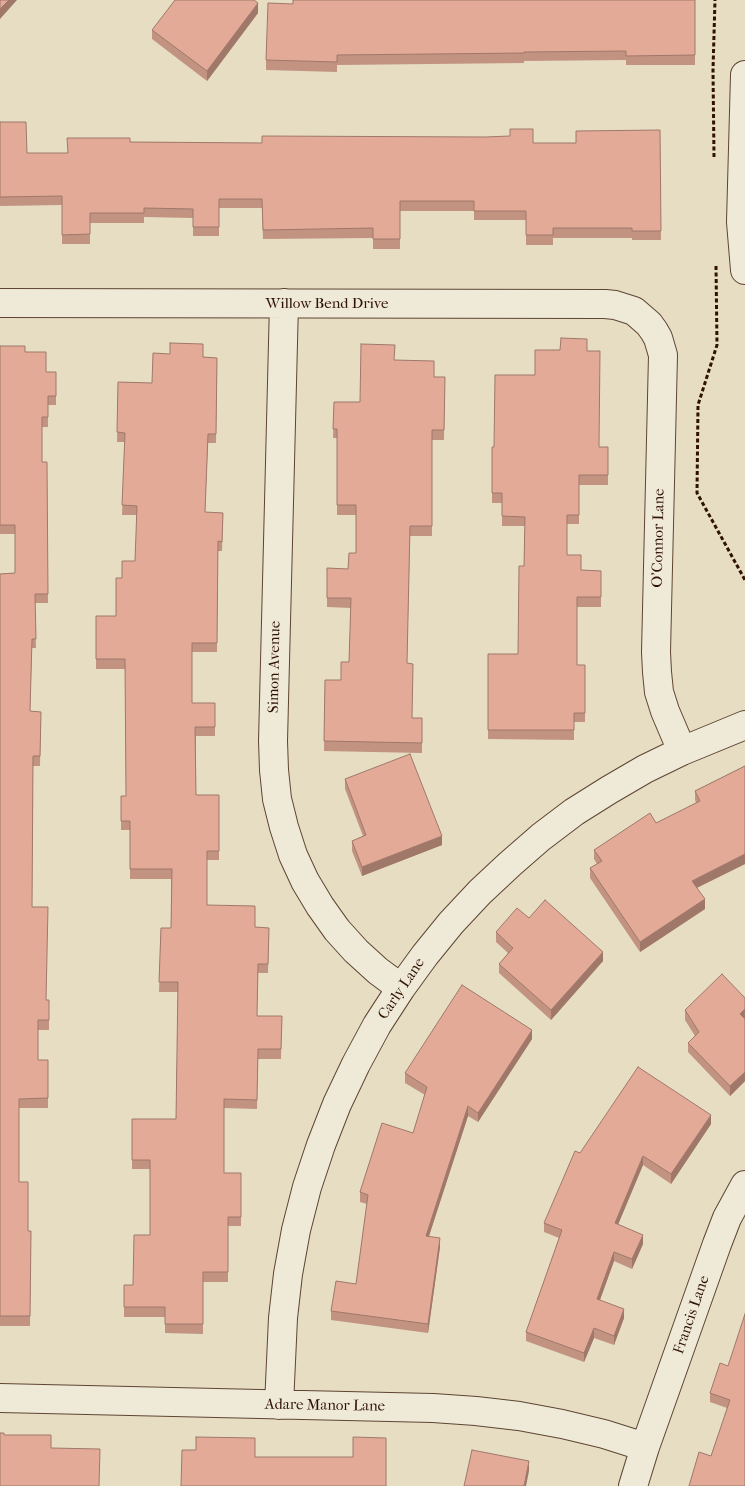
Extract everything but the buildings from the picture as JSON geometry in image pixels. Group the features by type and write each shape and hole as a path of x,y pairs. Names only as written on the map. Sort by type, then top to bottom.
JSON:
{"street":[{"path":"745,75 741,222 745,270"},
{"name":"Willow Bend Drive","path":"0,303 605,304 634,311 649,324"},
{"name":"Simon Avenue","path":"284,303 273,741 277,799 293,855 305,881 320,906 337,930 356,951 401,988"},
{"name":"O'Connor Lane","path":"649,324 661,346 663,363 656,672 659,692 665,711 682,751"},
{"name":"Carly Lane","path":"280,1405 283,1318 288,1274 296,1230 307,1188 327,1129 356,1064 401,988 451,923 480,892 535,842 574,812 644,769 745,725"},
{"name":"Francis Lane","path":"633,1486 716,1244 727,1218 745,1185"},
{"name":"Adare Manor Lane","path":"0,1398 433,1408 502,1414 562,1424 604,1434 645,1447"}],"path":[{"path":"714,166 713,70 715,0"},
{"path":"716,263 716,345 698,405 698,493 745,580"}]}
